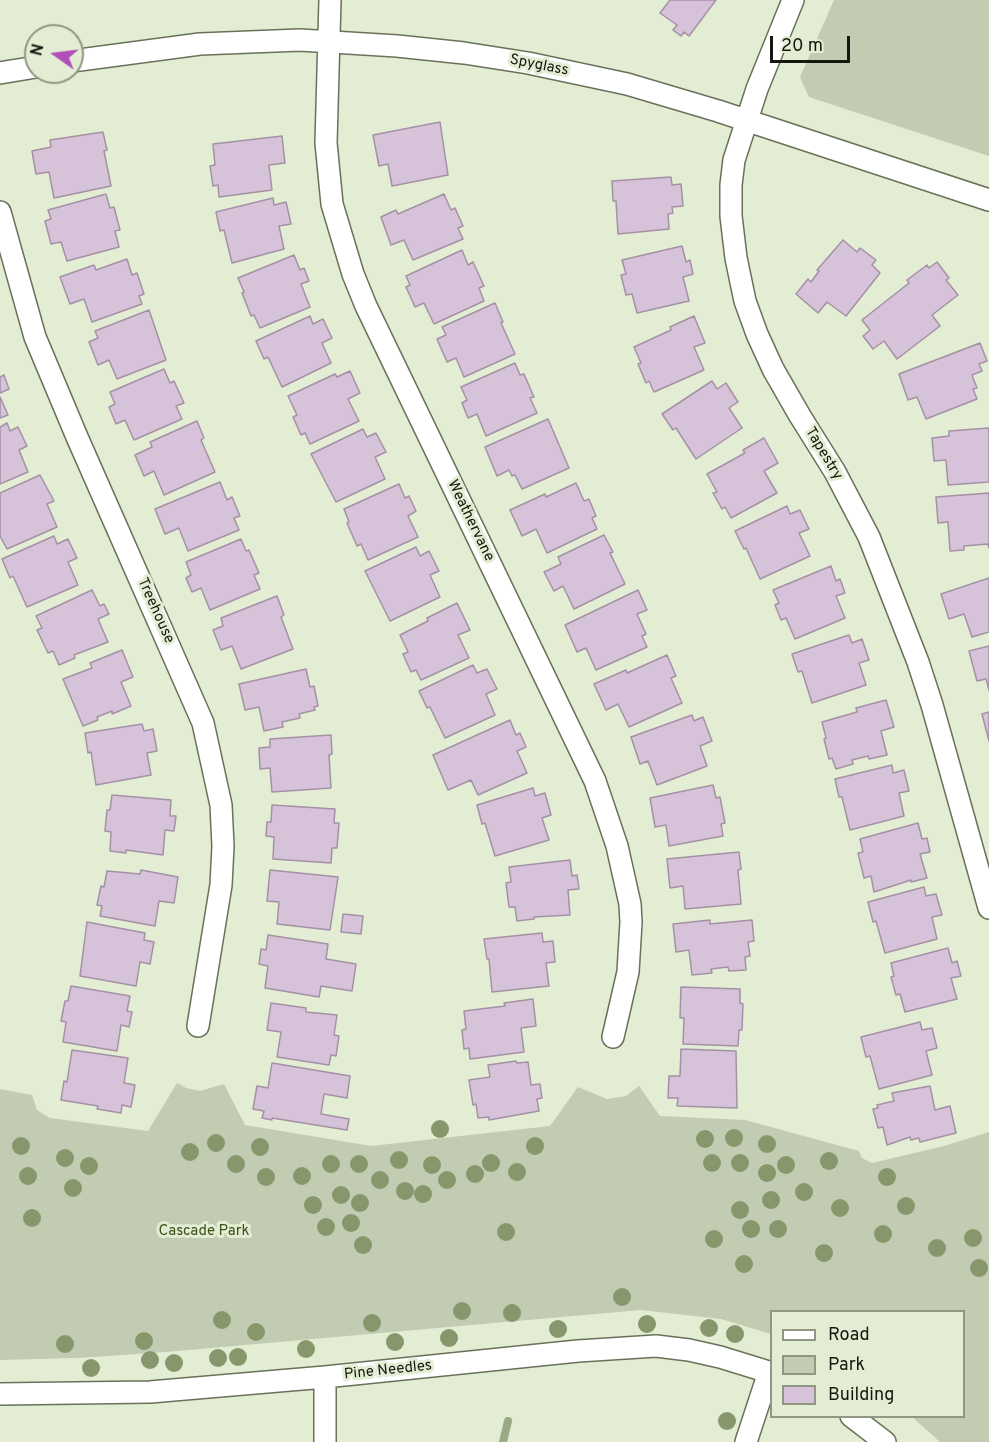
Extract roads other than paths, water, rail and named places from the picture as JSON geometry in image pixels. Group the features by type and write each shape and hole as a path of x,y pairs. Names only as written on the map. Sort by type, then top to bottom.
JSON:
{"street":[{"name":"Weathervane","path":"330,0 326,143 332,204 353,274 366,306 595,782 617,846 630,904 631,922 628,972 613,1037"},
{"name":"Tapestry","path":"793,0 746,120 734,160 731,185 736,258 745,301 773,369 835,472 868,537 918,662 989,908"},
{"name":"Spyglass","path":"84,59 200,44 300,40 432,49 528,63 627,84 746,120 989,200"},
{"path":"0,73 24,69"},
{"name":"Treehouse","path":"0,212 35,337 203,723 221,805 223,846 221,885 198,1026"},
{"name":"Pine Needles","path":"0,1394 150,1392 578,1351 656,1346 720,1357 770,1373"},
{"path":"746,1442 770,1373"},
{"path":"325,1377 325,1442"},
{"path":"854,1418 885,1442"}],"waterway":[{"path":"503,1442 508,1421"}],"park label":[{"name":"Cascade Park","path":"204,1232"}]}
